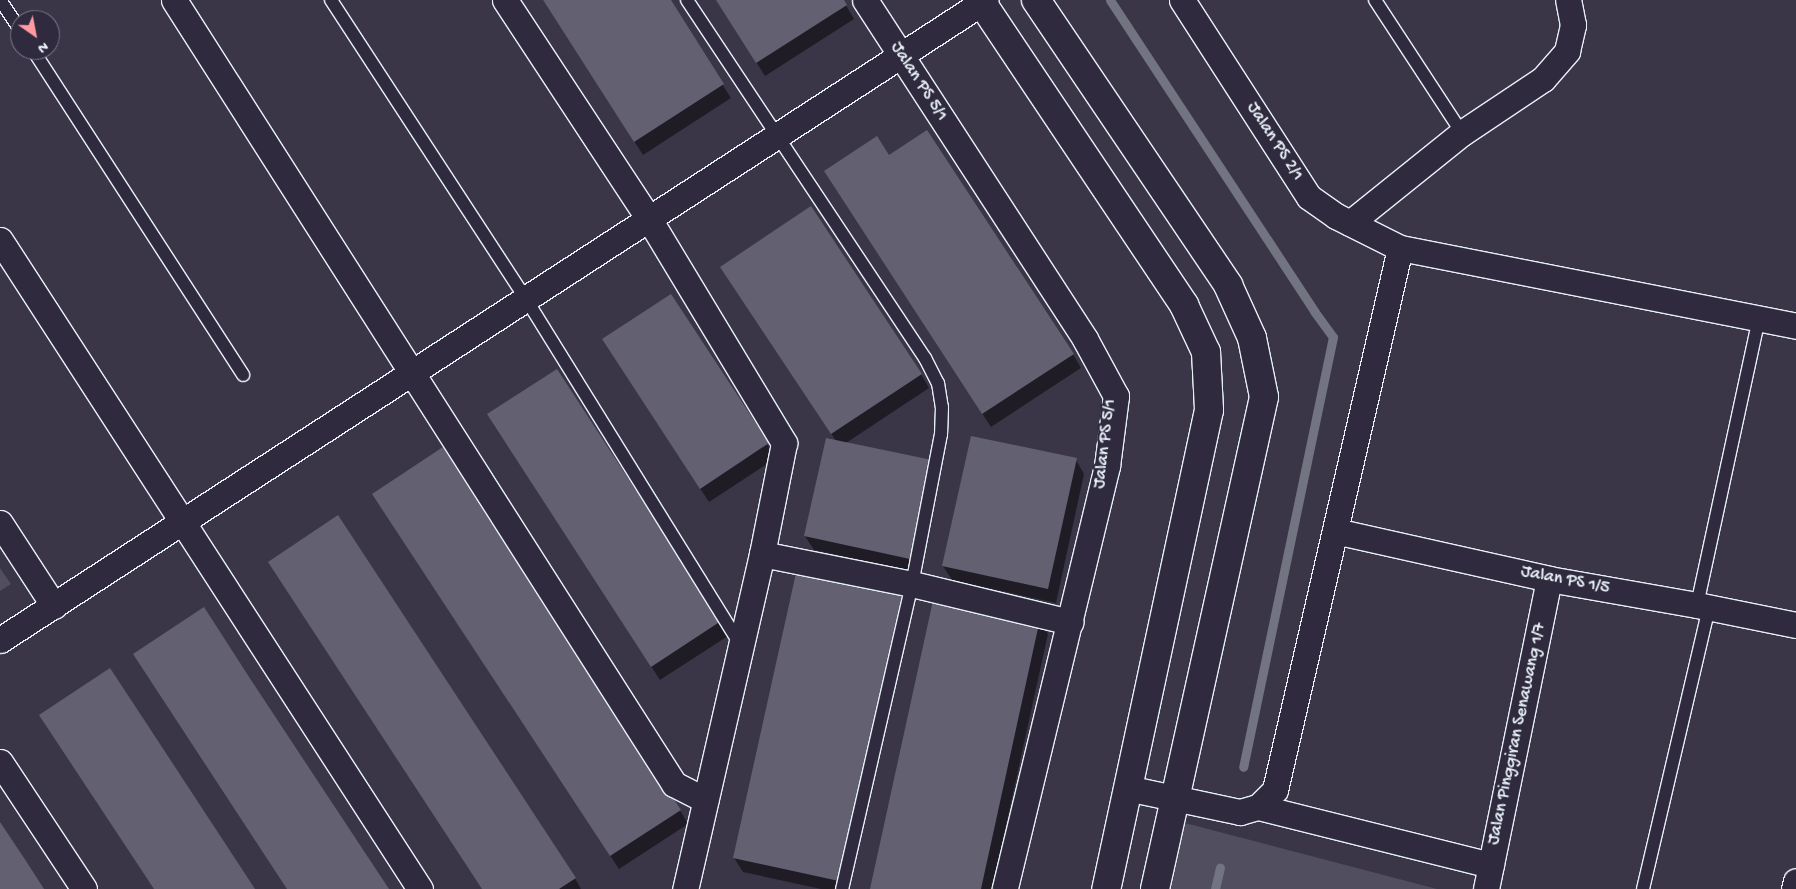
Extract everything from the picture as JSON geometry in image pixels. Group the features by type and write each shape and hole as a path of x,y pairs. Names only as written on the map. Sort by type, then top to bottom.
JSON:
{"street":[{"path":"174,0 674,784 705,800"},
{"path":"505,0 649,219 784,442 762,554 684,889"},
{"name":"Jalan PS 5/1","path":"865,0 1085,339 1116,396 1107,466 1005,889"},
{"path":"1036,0 1228,285 1252,338 1264,397 1155,889"},
{"name":"Jalan PS 2/1","path":"1182,0 1309,197 1336,216 1400,248 1796,326"},
{"path":"1350,223 1462,133 1543,78 1567,51 1573,25 1568,0"},
{"path":"0,640 983,1 1184,305 1206,352 1210,410 1106,889"},
{"path":"0,240 420,889"},
{"path":"1127,788 1240,812 1258,807 1275,790 1400,248"},
{"path":"0,523 54,606"},
{"name":"Jalan PS 1/5","path":"1335,531 1549,579 1703,606 1796,625"},
{"path":"762,554 912,584 1070,622"},
{"name":"Jalan Pinggiran Senawang 1/7","path":"1488,877 1549,579"},
{"path":"0,762 84,889"},
{"path":"1258,807 1488,877"},
{"path":"1794,889 1796,881"}],"lane":[{"path":"0,0 10,15"},
{"path":"331,0 526,299 740,644"},
{"path":"687,0 925,358 938,383 942,407 941,434 912,584 842,889"},
{"path":"1375,0 1462,133"},
{"path":"39,60 243,375"},
{"path":"1642,889 1703,606 1759,319"}],"shaded area":[{"path":"0,568 11,584 0,591"},
{"path":"1185,823 1437,889 1171,889"}],"building":[{"path":"543,0 671,0 724,84 634,142"},
{"path":"716,0 844,0 847,5 756,63"},
{"path":"927,130 1074,354 982,414 824,171 877,136 889,155"},
{"path":"811,206 922,374 831,434 720,267"},
{"path":"671,294 769,443 700,489 602,339"},
{"path":"557,369 721,621 651,667 487,414"},
{"path":"971,436 1077,458 1048,589 942,566"},
{"path":"826,438 932,460 910,559 804,536"},
{"path":"443,447 681,810 610,856 372,494"},
{"path":"338,515 576,878 559,889 482,889 268,562"},
{"path":"798,564 904,586 839,881 733,858"},
{"path":"934,596 1040,619 981,889 870,889"},
{"path":"204,607 389,889 287,889 133,654"},
{"path":"110,668 255,889 154,889 39,715"},
{"path":"0,822 26,861 44,889 0,889"}],"waterway":[{"path":"1110,0 1333,337 1243,767"},
{"path":"1215,889 1220,868"}]}
